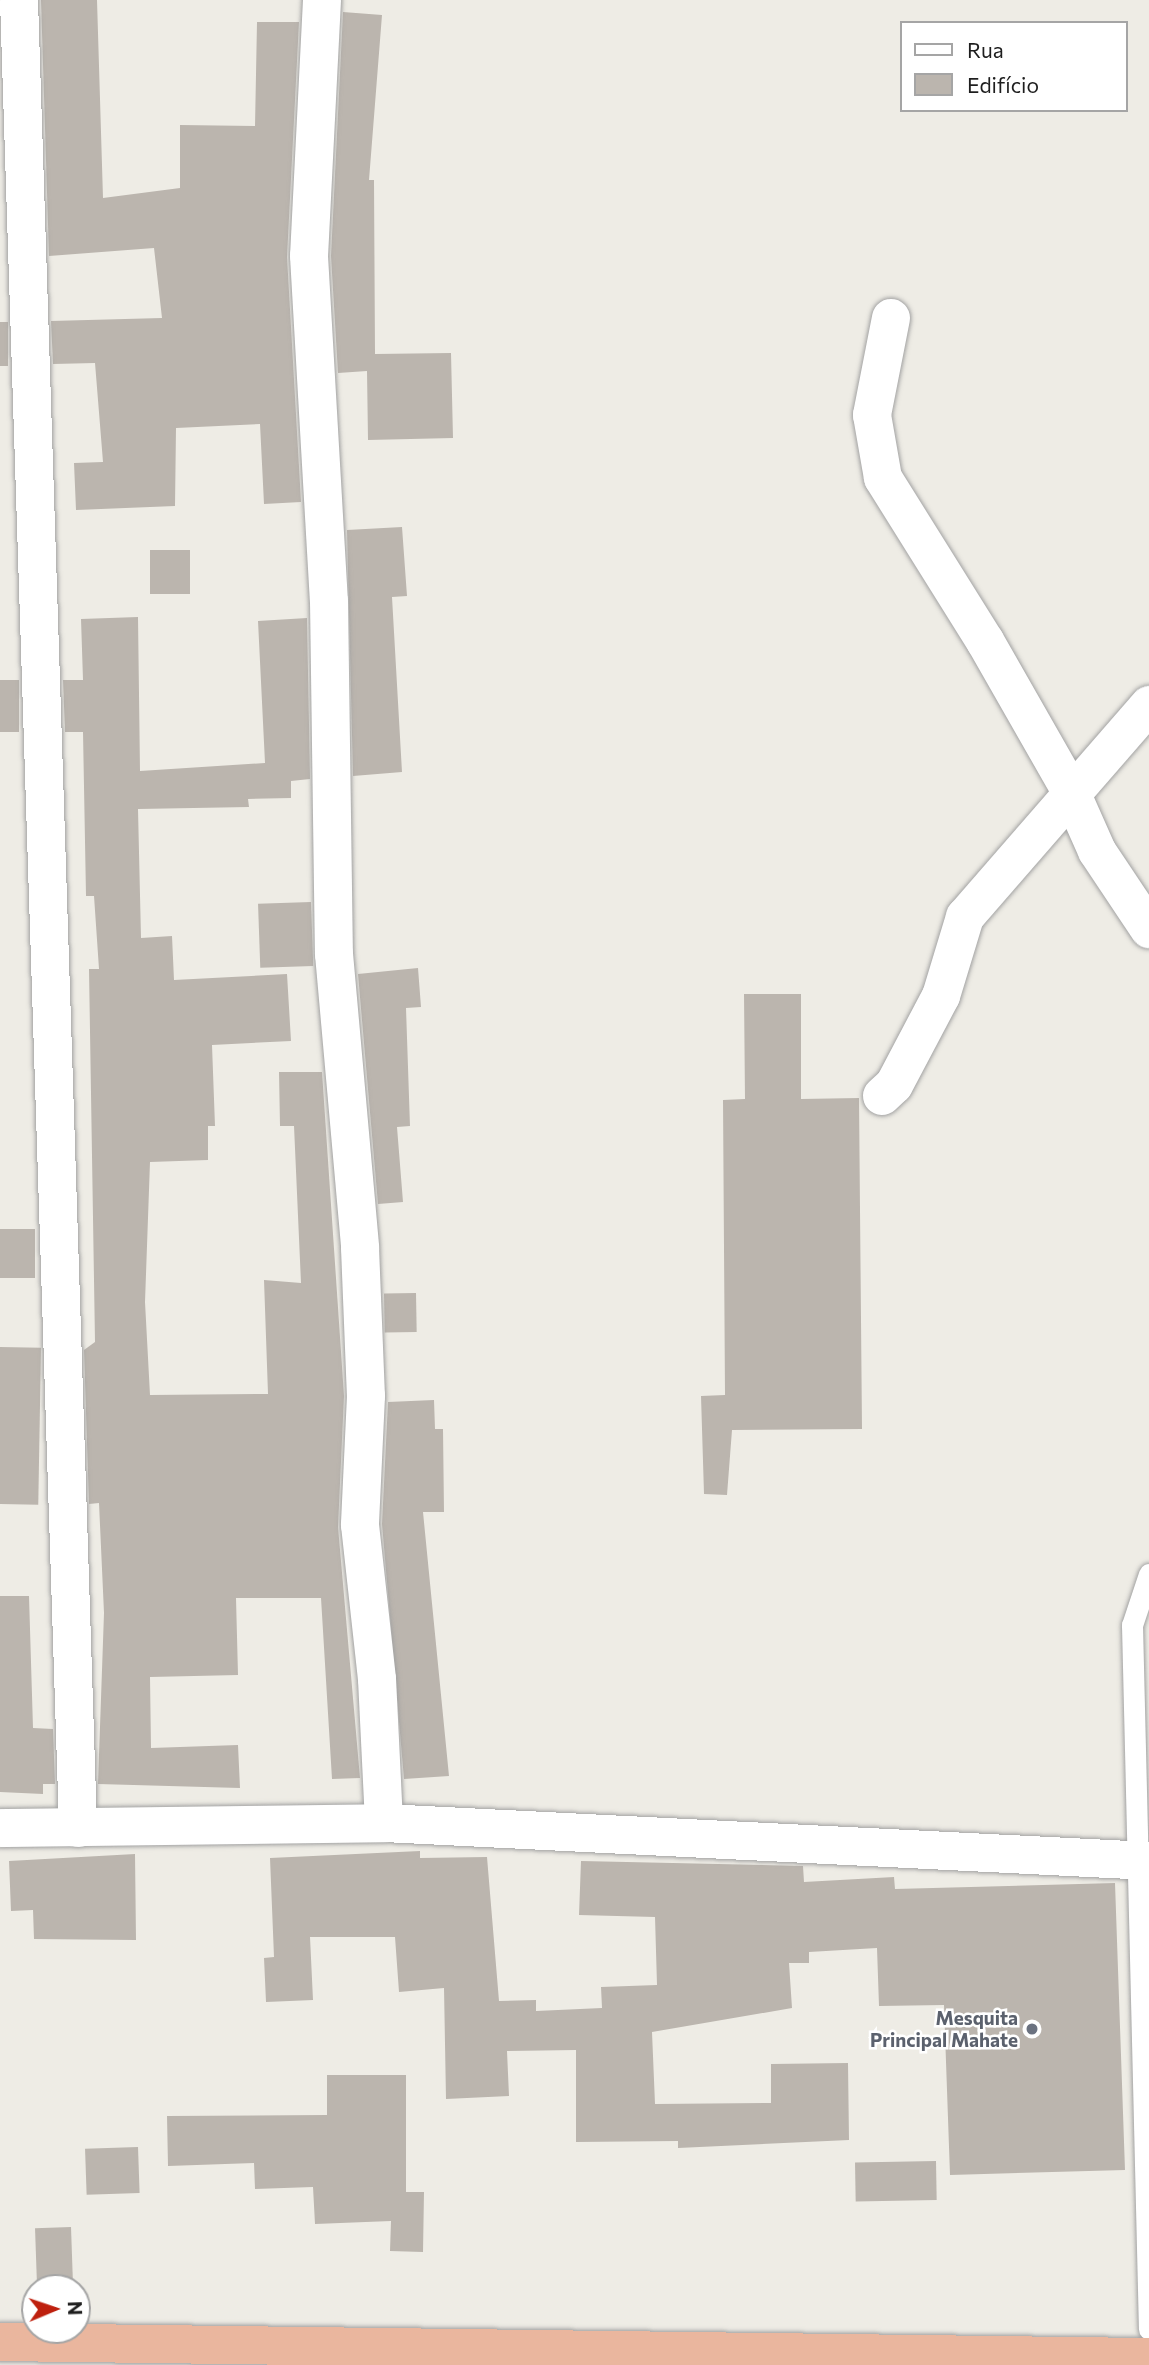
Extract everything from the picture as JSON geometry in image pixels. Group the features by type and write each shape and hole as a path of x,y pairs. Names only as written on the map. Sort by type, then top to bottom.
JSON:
{"highway":[{"path":"0,2342 585,2359 1029,2361 1149,2357"}],"street":[{"path":"19,0 78,1828"},
{"path":"322,0 309,257 329,601 334,954 360,1248 366,1396 360,1525 377,1679 384,1822"},
{"path":"891,318 872,415 883,478 1070,790 1097,851 1149,929"},
{"path":"882,1096 894,1085 941,996 965,918 1070,790 1149,705"},
{"path":"0,1828 384,1822 1142,1861"}],"lane":[{"path":"1149,1574 1132,1625 1142,1861 1149,2329"}],"building":[{"path":"41,0 97,0 103,198 180,188 180,125 255,126 257,22 299,22 287,257 301,502 264,504 260,424 176,428 175,506 76,510 74,463 103,462 95,363 53,364 51,321 162,318 154,248 49,256"},
{"path":"343,12 382,15 369,180 374,180 375,354 451,353 453,438 368,440 367,371 338,373 331,256"},
{"path":"0,322 8,322 8,366 0,366"},
{"path":"402,527 407,596 392,597 402,772 353,776 347,530"},
{"path":"150,550 190,550 190,594 150,594"},
{"path":"138,617 140,771 265,763 258,621 307,618 310,779 291,781 291,798 248,799 249,807 138,809 141,938 172,936 174,980 287,974 291,1041 212,1045 215,1126 208,1126 208,1160 150,1162 145,1302 150,1395 268,1394 264,1280 301,1283 294,1126 280,1126 279,1072 322,1072 344,1396 338,1527 360,1778 332,1779 321,1598 236,1598 238,1675 150,1677 151,1748 238,1745 240,1788 98,1784 104,1613 99,1503 89,1504 84,1350 95,1342 89,969 99,969 94,896 86,896 83,732 65,732 63,680 83,680 81,619"},
{"path":"0,680 19,680 19,732 0,732"},
{"path":"311,902 313,966 260,968 258,904"},
{"path":"418,968 421,1007 406,1008 410,1126 397,1127 403,1202 378,1204 358,974"},
{"path":"744,994 801,994 801,1099 859,1098 862,1429 732,1430 727,1495 704,1494 701,1396 725,1395 723,1100 745,1099"},
{"path":"0,1229 35,1229 35,1278 0,1278"},
{"path":"416,1293 417,1332 385,1333 384,1294"},
{"path":"0,1347 41,1348 38,1505 0,1504"},
{"path":"434,1400 435,1429 443,1429 444,1512 423,1512 449,1776 404,1779 382,1524 388,1402"},
{"path":"0,1596 29,1596 33,1728 53,1729 55,1784 43,1784 43,1794 0,1792"},
{"path":"420,1851 420,1858 487,1857 499,2001 536,2000 536,2011 602,2008 601,1987 657,1985 655,1917 579,1915 581,1861 803,1866 804,1882 894,1877 895,1889 1115,1883 1125,2170 950,2175 944,2005 879,2006 877,1948 809,1952 809,1963 789,1963 792,2008 652,2032 655,2104 771,2103 771,2064 848,2063 849,2140 678,2148 678,2141 576,2142 576,2050 507,2051 509,2096 446,2099 444,1988 399,1992 395,1937 310,1937 313,2000 266,2002 264,1958 274,1957 270,1858"},
{"path":"135,1854 136,1940 34,1939 33,1910 11,1911 9,1861"},
{"path":"327,2075 406,2075 406,2192 424,2192 423,2252 390,2251 391,2221 315,2224 313,2187 255,2189 254,2163 168,2166 167,2116 327,2115"},
{"path":"138,2147 140,2193 87,2195 85,2149"},
{"path":"936,2161 937,2200 856,2201 855,2162"},
{"path":"71,2227 73,2274 37,2274 35,2228"}],"place":[{"name":"Mesquita Principal Mahate","path":"1032,2029"}]}
